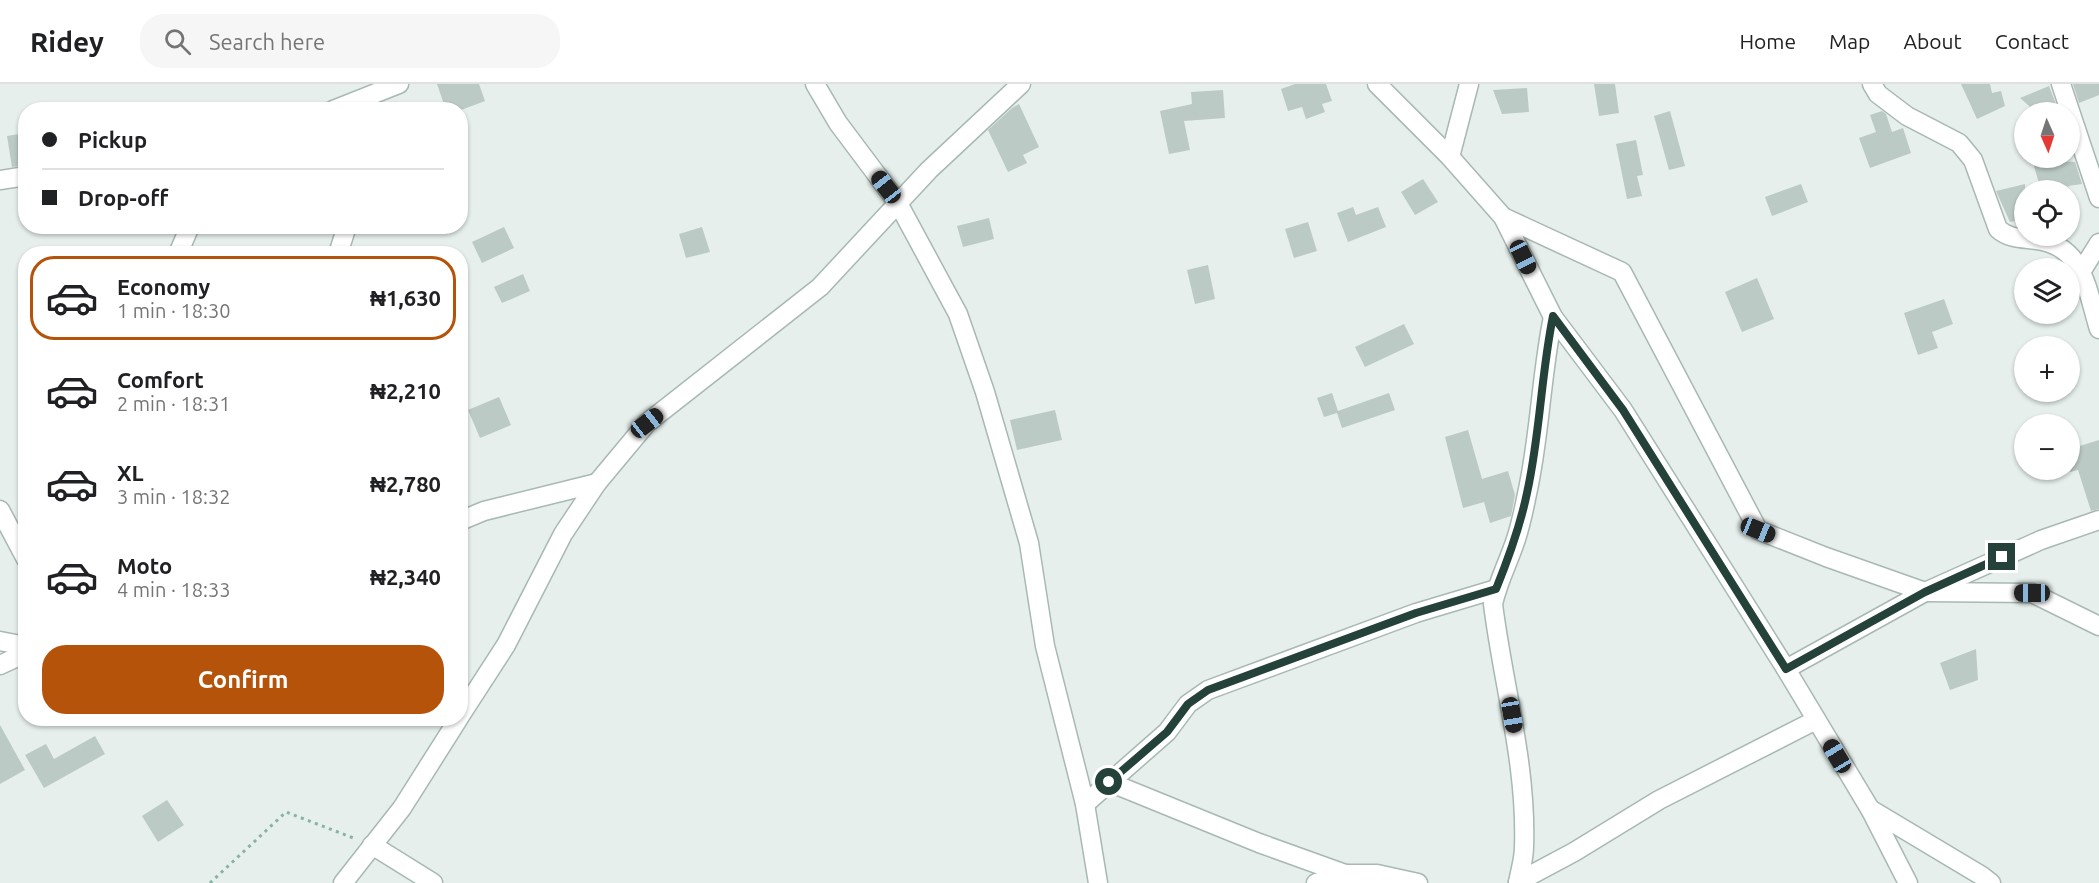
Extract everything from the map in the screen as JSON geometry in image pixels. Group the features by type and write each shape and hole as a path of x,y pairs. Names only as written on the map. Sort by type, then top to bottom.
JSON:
{"street":[{"path":"355,102 399,84"},
{"path":"815,84 838,123 898,203 958,314 985,392 1029,543 1045,646 1085,804 1098,883"},
{"path":"468,704 506,645 563,534 597,483 647,423 820,287 929,170 1021,84"},
{"path":"1377,84 1450,157 1503,217 1553,316 1623,410 1786,669 1870,810 1908,883"},
{"path":"1450,157 1469,84"},
{"path":"1872,84 1878,94 1907,116 1959,143 1973,160 1998,229 2006,236 2052,242 2072,255 2082,272 2099,329"},
{"path":"2061,84 2099,198"},
{"path":"0,180 18,177"},
{"path":"1503,217 1622,273 1758,530 1925,592 2032,593 2099,626"},
{"path":"2082,272 2099,243"},
{"path":"1518,883 1524,849 1524,799 1519,750 1493,604 1496,589 1516,540 1528,493 1537,440 1545,358 1553,316"},
{"path":"468,517 597,483"},
{"path":"0,510 18,544"},
{"path":"1786,669 1925,592 2041,540 2099,520"},
{"path":"1085,804 1167,732 1188,704 1208,690 1416,613 1496,589"},
{"path":"0,641 18,644"},
{"path":"0,665 18,656"},
{"path":"1518,883 1659,801 1816,720"},
{"path":"343,883 402,807 454,726"},
{"path":"1109,782 1259,843 1345,874"},
{"path":"1870,810 1991,883"},
{"path":"372,845 433,883"},
{"path":"1316,883 1345,874 1377,874 1418,883"}],"path":[{"path":"210,883 286,812 372,845"}],"building":[{"path":"437,84 479,84 485,101 468,107 468,102 443,102"},
{"path":"1295,84 1326,84 1332,101 1322,104 1325,112 1306,119 1302,107 1288,111 1281,89"},
{"path":"1594,84 1615,84 1619,113 1599,116"},
{"path":"1961,84 1990,84 1992,93 2001,91 2005,106 1977,119"},
{"path":"2073,84 2099,84 2099,95 2079,102"},
{"path":"2049,86 2055,102 2025,102 2020,98"},
{"path":"1527,88 1529,112 1502,114 1493,90"},
{"path":"1223,90 1225,118 1184,121 1190,150 1169,154 1160,111 1192,104 1191,92"},
{"path":"1019,104 1039,147 1023,155 1027,163 1008,172 988,130"},
{"path":"1670,111 1685,166 1669,170 1654,116"},
{"path":"1882,111 1886,114 1892,132 1903,128 1911,153 1870,168 1859,138 1876,132 1870,115"},
{"path":"18,134 18,166 12,167 7,136"},
{"path":"1636,140 1643,175 1637,176 1642,196 1627,199 1616,144"},
{"path":"2034,168 2077,168 2082,184 2080,184 2080,180 2038,180"},
{"path":"1423,179 1438,202 1415,215 1401,192"},
{"path":"1801,184 1808,202 1772,216 1765,197"},
{"path":"2014,187 2014,221 2010,222 1996,191"},
{"path":"1353,207 1356,215 1378,207 1386,227 1348,242 1337,213"},
{"path":"989,218 994,239 963,247 957,226"},
{"path":"1308,222 1317,251 1294,258 1285,229"},
{"path":"504,227 514,248 482,263 472,242"},
{"path":"702,227 710,252 686,258 679,234"},
{"path":"1208,265 1215,299 1195,304 1187,270"},
{"path":"523,274 530,291 502,303 494,287"},
{"path":"1757,278 1774,319 1742,332 1725,292"},
{"path":"1944,299 1953,324 1932,332 1938,348 1918,355 1904,313"},
{"path":"1404,324 1414,344 1365,367 1355,347"},
{"path":"1332,393 1338,411 1389,393 1395,410 1342,428 1337,413 1324,417 1317,398"},
{"path":"499,397 511,425 480,438 468,410"},
{"path":"1055,410 1062,440 1017,450 1010,420"},
{"path":"1468,430 1482,479 1508,471 1515,495 1511,516 1490,523 1484,502 1463,508 1445,437"},
{"path":"2099,440 2099,509 2091,511 2080,476 2080,446"},
{"path":"1976,649 1978,680 1950,690 1940,663"},
{"path":"0,725 25,770 0,784"},
{"path":"95,736 105,754 44,788 25,755 46,744 54,759"},
{"path":"167,800 184,825 158,842 142,816"}],"route":[{"path":"1109,782 1167,732 1188,704 1208,690 1416,613 1496,589 1516,540 1528,493 1537,440 1545,358 1553,316 1623,410 1786,669 1925,592 2002,557"}]}
